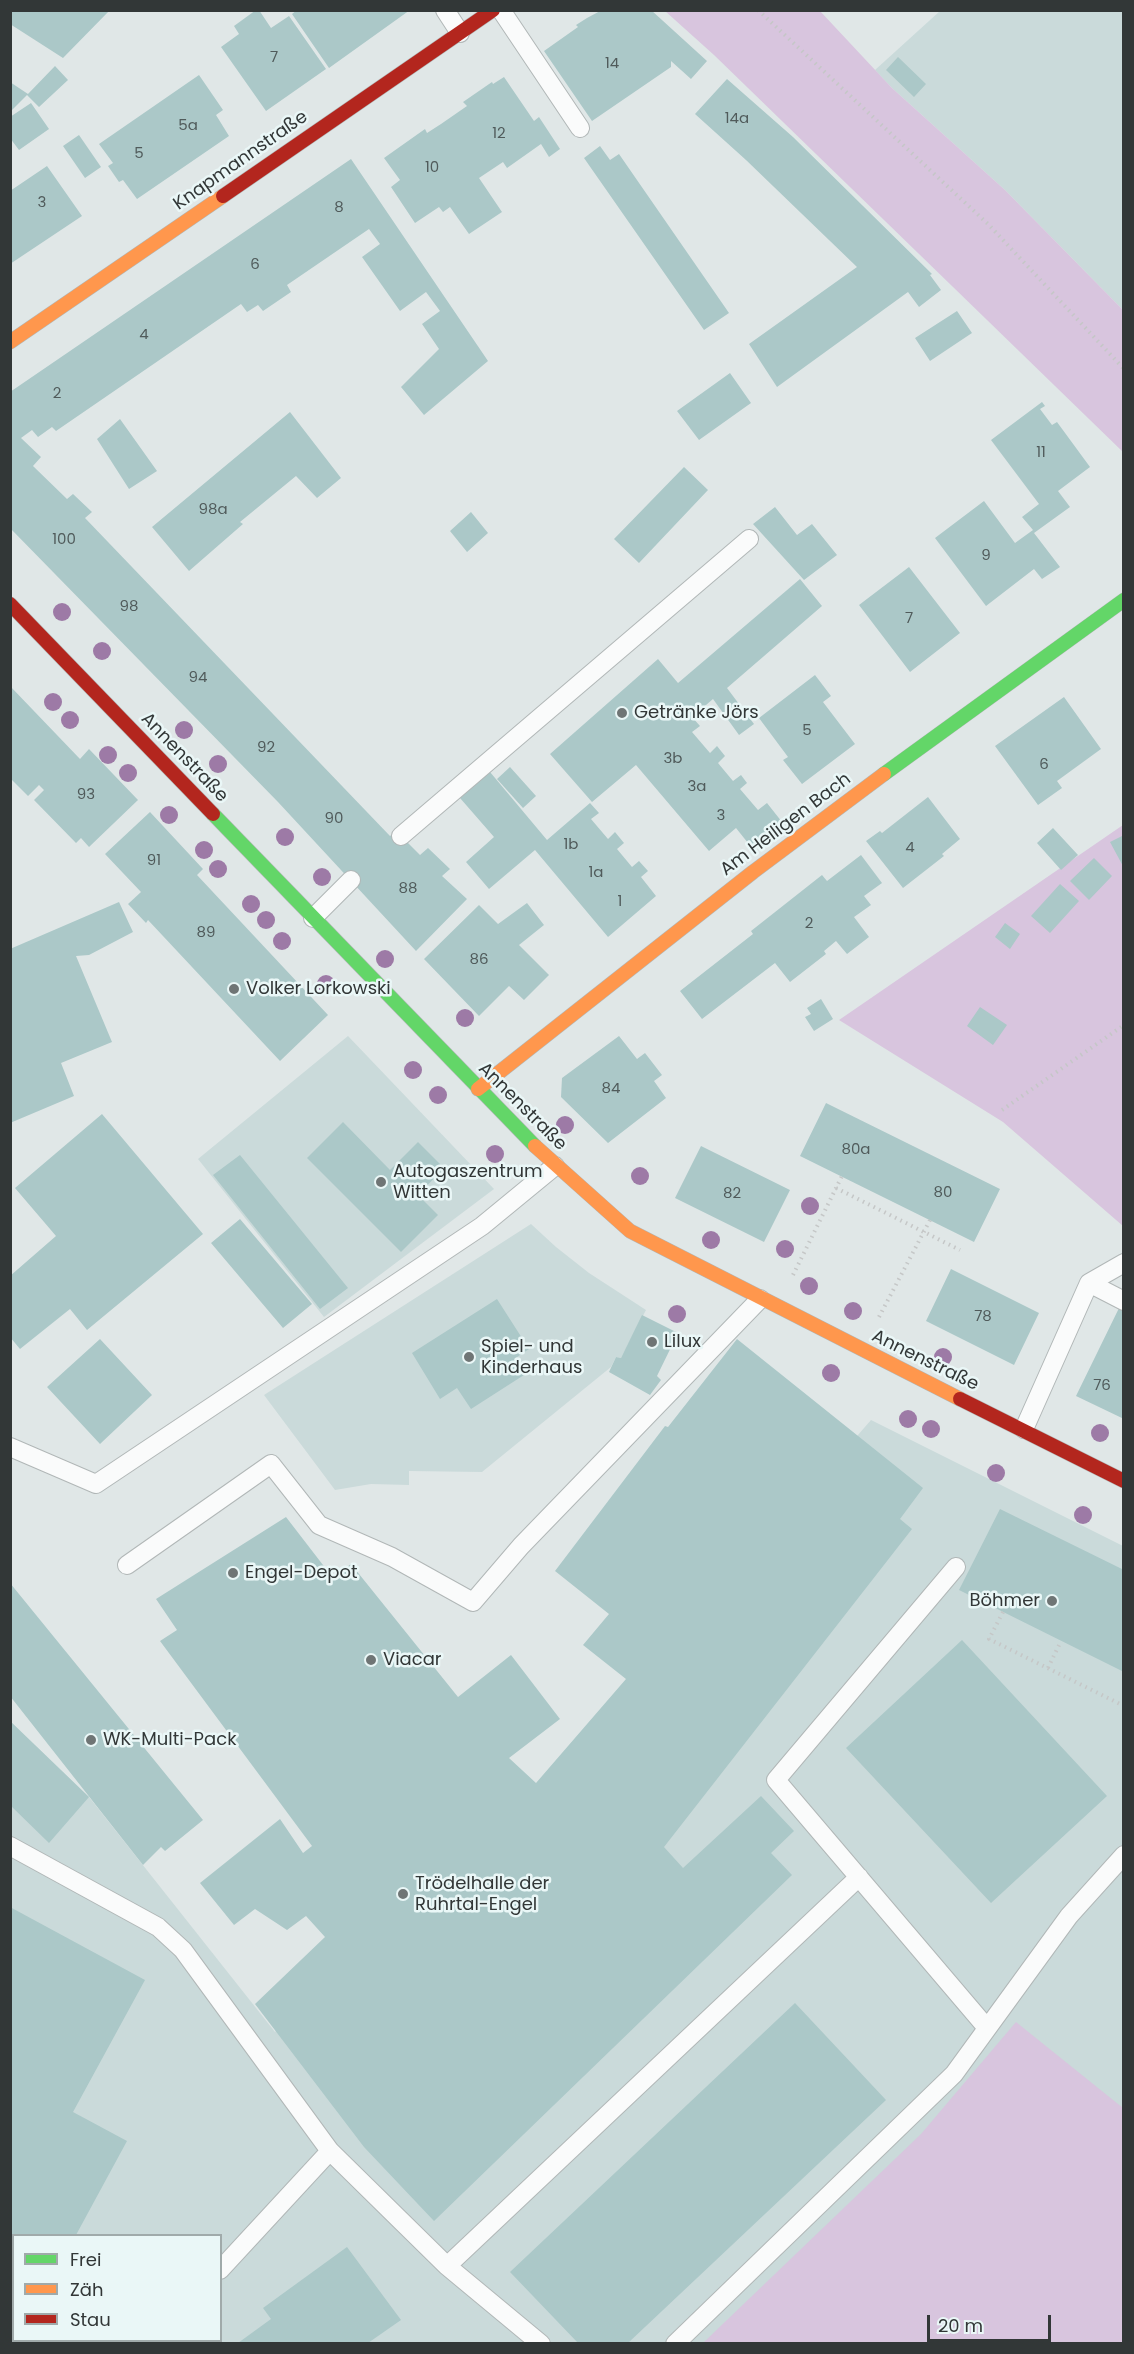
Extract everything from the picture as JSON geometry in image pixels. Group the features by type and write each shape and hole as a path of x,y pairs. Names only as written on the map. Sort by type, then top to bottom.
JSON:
{"street":[{"name":"Knapmannstraße","path":"10,342 493,10"},
{"name":"Am Heiligen Bach","path":"478,1089 753,872 956,720 1124,600"},
{"name":"Annenstraße","path":"10,604 555,1167 630,1231 760,1299 1124,1481"}],"lane":[{"path":"445,10 460,33"},
{"path":"501,10 580,128"},
{"path":"400,836 749,539"},
{"path":"313,918 351,880"},
{"path":"10,1447 96,1484 482,1226 555,1167"},
{"path":"1024,1430 1089,1283 1124,1263"},
{"path":"1089,1283 1124,1301"},
{"path":"127,1565 271,1464 319,1525 392,1557 473,1602 521,1546 760,1299"},
{"path":"956,1567 776,1780 987,2028"},
{"path":"10,1846 158,1927 183,1950 330,2151 447,2266 540,2343"},
{"path":"675,2343 954,2074 1070,1916 1124,1855"},
{"path":"447,2266 859,1877"},
{"path":"222,2268 330,2151"}],"path":[{"path":"758,10 988,224 1124,369"},
{"path":"1002,1110 1124,1025"},
{"path":"777,1307 842,1176"},
{"path":"836,1188 960,1250"},
{"path":"862,1350 930,1220"},
{"path":"1003,1612 989,1640 1124,1706"},
{"path":"1048,1668 1061,1641"}],"shaded area":[{"path":"665,11 820,11 892,88 1005,190 1123,310 1123,452 714,55"},
{"path":"940,11 1123,11 1123,310 1005,190 875,70"},
{"path":"1123,825 1123,1226 1003,1122 839,1020"},
{"path":"348,1036 494,1189 324,1317 198,1159"},
{"name":"Spiel- und Kinderhaus","path":"531,1224 589,1273 646,1310 621,1358 616,1357 611,1367 482,1472 409,1471 409,1485 371,1484 335,1490 264,1395"},
{"path":"871,1420 1123,1546 1123,2275 1074,2343 11,2343 10,1721 89,1797 275,2032 349,1960 377,1988"},
{"path":"1016,2022 1123,2108 1123,2343 703,2343 921,2134"}],"building":[{"path":"10,10 110,10 63,58 10,24"},
{"path":"259,10 271,28 289,16 326,69 266,111 221,47 239,34 234,26"},
{"path":"297,10 410,10 329,68 292,14"},
{"path":"602,10 651,10 707,61 691,79 671,61 671,67 592,121 544,51 578,27 576,25"},
{"path":"898,57 926,84 914,97 886,70"},
{"path":"55,66 68,80 39,107 27,95"},
{"path":"199,75 223,110 216,115 229,136 137,199 123,180 119,182 108,166 113,163 99,144"},
{"path":"504,77 534,121 539,117 560,149 549,157 541,144 507,168 503,162 479,178 502,212 469,234 450,207 443,212 439,207 415,223 391,187 400,180 384,158 425,129 427,133 441,124 467,106 463,102 492,82 493,84"},
{"path":"727,79 793,137 932,274 930,275 941,290 919,307 908,292 777,387 749,344 857,267 695,114"},
{"path":"10,82 28,94 10,112"},
{"path":"31,103 49,129 19,150 10,138 10,117"},
{"path":"79,135 101,167 85,178 63,146"},
{"path":"600,146 610,160 619,154 729,313 704,330 584,158"},
{"path":"351,159 488,361 424,415 401,387 439,349 422,324 440,311 426,292 400,311 362,257 380,244 369,229 287,285 291,292 263,311 258,305 247,312 241,304 56,431 52,427 38,437 32,430 21,438 41,457 33,466 67,499 73,494 92,512 85,518 390,836 396,831 420,855 428,848 450,869 442,876 467,899 416,951 278,802 10,528 10,392"},
{"path":"47,166 82,216 10,264 10,191"},
{"path":"957,311 972,333 930,361 915,338"},
{"path":"730,373 751,403 699,440 677,411"},
{"path":"1042,402 1045,406 1040,409 1052,425 1057,422 1090,467 1058,491 1070,507 1034,533 1060,567 1042,579 1034,569 986,606 935,538 984,501 1015,543 1033,530 1022,517 1039,504 991,440"},
{"path":"290,412 341,478 317,498 296,476 240,522 243,524 189,571 152,527"},
{"path":"120,419 157,471 129,489 97,439"},
{"path":"684,467 708,490 639,563 614,539"},
{"path":"775,507 797,535 812,524 837,555 804,580 753,524"},
{"path":"471,512 488,533 467,552 450,531"},
{"path":"909,567 960,633 910,672 859,605"},
{"path":"800,579 822,606 727,688 754,724 739,735 713,699 692,717 700,726 692,732 710,753 717,746 725,756 718,763 733,781 741,775 747,783 740,789 758,810 767,803 782,822 752,848 736,828 709,851 636,765 592,802 550,754 658,659 678,683"},
{"path":"815,675 831,696 823,702 855,744 802,784 783,760 788,757 759,718"},
{"path":"10,686 80,759 89,749 138,800 89,847 81,838 76,843 34,800 44,790 39,785 28,796 10,778"},
{"path":"1064,697 1101,749 1057,781 1062,788 1038,805 995,746"},
{"path":"510,767 536,796 523,808 497,779"},
{"path":"490,772 547,840 590,803 599,813 591,819 608,839 615,832 624,843 617,849 632,867 639,861 648,871 641,877 656,896 608,937 535,850 489,889 466,862 494,837 460,798"},
{"path":"928,797 960,839 942,854 944,856 903,888 866,841 880,831 882,833"},
{"path":"150,812 203,869 197,875 328,1015 280,1061 148,920 146,923 128,904 141,892 105,854"},
{"path":"1053,828 1078,855 1061,870 1037,843"},
{"path":"1124,835 1124,868 1110,842"},
{"path":"861,855 882,883 864,896 871,905 854,917 869,937 847,954 836,941 824,951 826,954 790,982 775,963 702,1019 680,991 753,934 751,931 822,875 827,881"},
{"path":"1094,858 1112,876 1089,900 1070,881"},
{"path":"1060,884 1079,901 1050,933 1031,916"},
{"path":"119,902 133,932 89,955 76,956 112,1042 61,1063 74,1096 10,1123 10,949"},
{"path":"527,903 544,925 519,945 549,975 524,1000 509,986 479,1016 424,959 479,905 498,924"},
{"path":"1005,923 1020,934 1010,949 995,937"},
{"path":"821,999 833,1019 814,1031 805,1017 811,1014 807,1008"},
{"path":"980,1007 1007,1025 993,1045 967,1026"},
{"path":"619,1036 637,1059 645,1053 662,1075 654,1081 666,1098 608,1143 561,1097 562,1078"},
{"path":"826,1103 1000,1189 974,1242 800,1156"},
{"path":"102,1114 203,1234 87,1330 70,1309 20,1349 10,1337 10,1276 56,1236 15,1188"},
{"name":"Autogaszentrum Witten","path":"343,1122 390,1170 418,1142 444,1168 418,1195 438,1215 401,1252 307,1158"},
{"path":"701,1146 790,1190 764,1242 675,1198"},
{"path":"240,1155 348,1288 320,1309 213,1175"},
{"path":"240,1219 312,1304 283,1328 211,1243"},
{"path":"951,1269 1039,1313 1014,1365 926,1321"},
{"path":"497,1299 529,1349 514,1359 524,1375 471,1409 457,1388 440,1399 412,1353"},
{"path":"1120,1306 1124,1307 1124,1419 1076,1396"},
{"path":"642,1315 678,1333 657,1376 661,1380 650,1395 609,1372 616,1357 621,1358"},
{"path":"100,1339 152,1395 100,1444 47,1387"},
{"path":"737,1339 923,1488 900,1519 912,1529 664,1847 683,1868 761,1796 794,1831 771,1853 792,1875 434,2221 364,2147 255,2004 325,1937 306,1916 287,1930 255,1909 234,1925 200,1883 280,1819 303,1853 312,1846 160,1641 177,1630 156,1599 286,1517 333,1578 351,1564 458,1697 511,1655 560,1719 509,1758 536,1783 626,1679 583,1645 609,1614 555,1571 665,1426 668,1427"},
{"name":"Böhmer","path":"1000,1509 1124,1570 1124,1672 959,1590"},
{"name":"WK-Multi-Pack","path":"10,1583 203,1820 165,1851 161,1847 143,1865 10,1696"},
{"path":"962,1640 1107,1796 991,1903 846,1748"},
{"path":"10,1721 89,1797 49,1843 10,1805"},
{"path":"10,1907 145,1980 73,2112 127,2141 77,2234 12,2234 12,2342 10,2341"},
{"path":"795,2003 886,2100 628,2343 578,2343 510,2272"},
{"path":"347,2247 401,2320 368,2343 238,2343 271,2319 263,2308"},
{"path":"13,2342 126,2342 126,2343"}],"traffic: fast":[{"path":"884,774 1124,600"},
{"path":"213,814 535,1146"}],"traffic: slow":[{"path":"10,342 223,196"},
{"path":"478,1089 753,872 884,774"},
{"path":"535,1146 630,1231 960,1399"}],"traffic: jam":[{"path":"223,196 493,10"},
{"path":"10,604 213,814"},
{"path":"960,1399 1124,1481"}],"place":[{"name":"Getränke Jörs","path":"622,713"},
{"name":"Volker Lorkowski","path":"234,989"},
{"name":"Autogaszentrum Witten","path":"381,1182"},
{"name":"Lilux","path":"652,1342"},
{"name":"Spiel- und Kinderhaus","path":"469,1357"},
{"name":"Engel-Depot","path":"233,1573"},
{"name":"Böhmer","path":"1052,1601"},
{"name":"Viacar","path":"371,1660"},
{"name":"WK-Multi-Pack","path":"91,1740"},
{"name":"Trödelhalle der Ruhrtal-Engel","path":"403,1894"}]}
